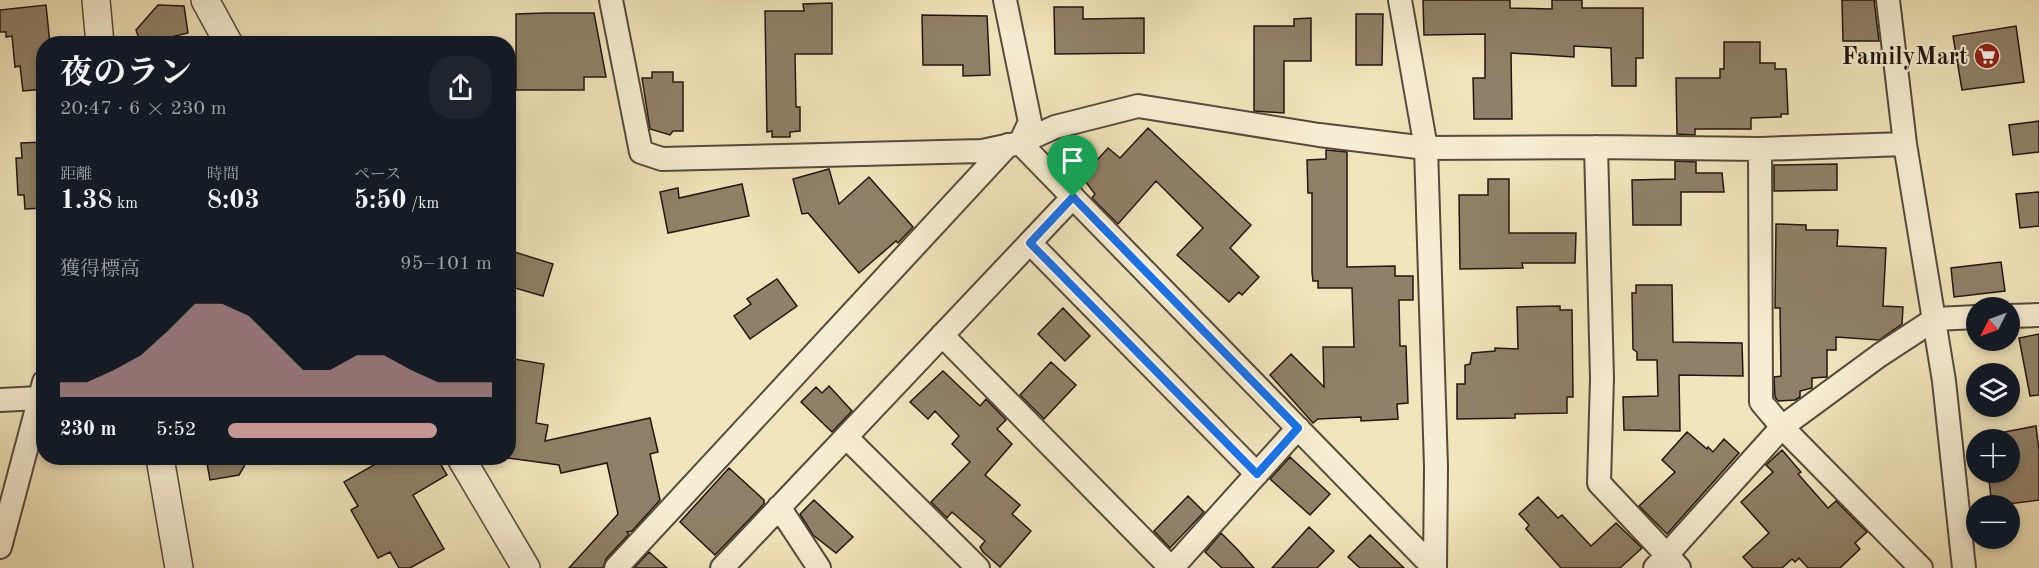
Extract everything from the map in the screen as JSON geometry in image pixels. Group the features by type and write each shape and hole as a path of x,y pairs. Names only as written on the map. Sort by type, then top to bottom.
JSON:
{"street":[{"path":"96,0 99,36"},
{"path":"206,0 225,36"},
{"path":"611,0 641,152 662,159 982,151 1014,144 1055,127 1138,106 1319,135 1426,148 1596,147 1760,150 1905,144"},
{"path":"616,568 1014,144 1030,122 1005,0"},
{"path":"1400,0 1426,148 1436,467 1432,567"},
{"path":"1888,0 1905,144 1944,381 1964,568"},
{"path":"1014,144 1073,197 1432,567"},
{"path":"1596,147 1602,378 1599,483 1666,564 1782,427 1880,355 1935,319 1966,318"},
{"path":"1760,150 1761,402 1782,427 1921,568"},
{"path":"722,568 1073,197"},
{"path":"1030,243 1257,474"},
{"path":"2020,316 2039,315"},
{"path":"942,335 1172,568 1298,428"},
{"path":"0,400 36,391"},
{"path":"0,547 36,409"},
{"path":"846,437 978,568"},
{"path":"161,465 178,568"},
{"path":"465,465 526,568"},
{"path":"779,507 819,568"}],"building":[{"path":"1423,0 1510,0 1510,8 1552,9 1552,0 1582,0 1582,8 1643,8 1643,58 1636,58 1636,86 1612,86 1611,48 1574,46 1574,57 1511,53 1512,119 1474,119 1473,78 1485,78 1485,34 1424,35"},
{"path":"1842,0 1874,0 1879,41 1843,41"},
{"path":"832,3 832,54 795,54 796,107 800,107 800,131 790,132 790,137 772,137 772,131 767,132 765,11 804,11 803,4"},
{"path":"46,5 49,36 36,36 36,90 23,91 20,66 15,67 12,36 6,37 6,32 0,32 0,10"},
{"path":"158,5 184,6 188,33 175,36 138,36 136,30"},
{"path":"1054,7 1083,7 1083,19 1144,18 1144,53 1055,54"},
{"path":"594,13 606,77 584,77 584,90 516,90 516,14"},
{"path":"1356,14 1383,14 1382,65 1356,65"},
{"path":"922,15 987,16 990,75 963,76 963,65 923,65"},
{"path":"1311,18 1311,61 1284,61 1284,113 1254,111 1254,26 1294,26 1294,19"},
{"path":"2016,26 2024,82 1962,90 1953,36"},
{"path":"1724,42 1760,42 1760,63 1775,63 1775,69 1786,69 1788,114 1781,114 1781,117 1751,118 1751,129 1695,129 1695,135 1677,134 1676,78 1720,78 1720,69 1724,69"},
{"path":"652,72 673,72 673,82 683,82 683,131 673,131 670,135 650,129 642,78 652,78"},
{"path":"2039,121 2039,152 2013,155 2009,125"},
{"path":"1148,128 1251,225 1230,248 1259,277 1242,295 1239,292 1229,302 1177,255 1203,228 1156,181 1118,224 1092,198 1095,194 1082,177 1108,148 1120,158"},
{"path":"36,142 36,208 25,209 24,195 18,195 16,158 22,158 21,143"},
{"path":"1326,150 1347,152 1347,267 1395,266 1395,276 1413,276 1413,300 1399,300 1400,346 1406,346 1408,403 1397,404 1398,419 1361,421 1361,417 1318,419 1313,423 1270,375 1291,354 1324,387 1323,347 1354,347 1352,288 1318,288 1318,281 1313,281 1312,193 1308,193 1307,160 1326,159"},
{"path":"1675,161 1696,162 1696,173 1722,173 1724,192 1681,192 1681,225 1633,225 1632,180 1675,179"},
{"path":"1837,164 1837,190 1774,191 1774,165"},
{"path":"829,169 839,204 869,177 913,227 898,243 896,241 859,273 808,213 802,214 793,179"},
{"path":"1488,179 1509,179 1509,233 1576,233 1575,263 1522,263 1523,268 1460,269 1459,195 1488,195"},
{"path":"742,184 749,216 668,233 660,192 678,188 679,198"},
{"path":"2039,192 2039,226 2020,228 2016,194"},
{"path":"1776,224 1806,225 1806,230 1838,230 1837,246 1886,248 1883,306 1903,307 1902,324 1879,340 1836,337 1836,350 1827,350 1827,377 1812,378 1812,388 1800,391 1800,397 1795,400 1778,401 1775,397 1774,377 1781,376 1780,308 1775,308"},
{"path":"516,252 553,264 543,296 516,288"},
{"path":"2001,262 2005,291 1954,297 1951,268"},
{"path":"777,279 797,306 750,339 734,316 751,304 747,299"},
{"path":"1636,285 1672,285 1673,342 1742,343 1743,376 1679,375 1680,431 1624,430 1623,397 1658,396 1657,360 1637,360 1637,352 1633,349 1632,293 1636,293"},
{"path":"1560,306 1560,310 1572,310 1573,397 1567,397 1567,413 1515,414 1515,418 1457,419 1457,384 1465,384 1465,365 1470,364 1472,353 1495,351 1495,348 1518,349 1517,307"},
{"path":"1063,308 1090,336 1065,361 1038,334"},
{"path":"2039,334 2039,395 2030,396 2020,338"},
{"path":"516,359 544,364 536,423 548,425 545,441 650,418 658,452 650,454 660,500 632,531 627,532 629,534 606,559 603,568 569,568 618,514 607,463 561,473 559,465 516,459"},
{"path":"1051,362 1076,385 1044,419 1020,395"},
{"path":"943,371 980,406 986,399 1006,420 997,429 1012,444 985,475 1020,505 1012,514 1031,531 1000,567 980,547 985,541 952,512 947,518 931,502 970,462 952,444 959,436 935,411 928,419 910,402"},
{"path":"829,386 852,411 832,432 801,402 816,387 822,393"},
{"path":"2036,426 2039,451 2039,500 2020,502 2020,495 1991,495 1989,483 2020,483 2020,429"},
{"path":"1687,432 1713,452 1724,439 1739,453 1667,534 1639,506 1675,472 1662,460"},
{"path":"1782,450 1801,472 1798,474 1828,508 1836,501 1867,532 1855,543 1860,549 1840,568 1808,568 1799,558 1795,562 1792,559 1782,568 1753,568 1743,557 1769,533 1741,502 1773,472 1766,465"},
{"path":"1290,457 1330,494 1310,515 1270,479"},
{"path":"207,465 245,465 239,475 210,480"},
{"path":"374,465 441,465 447,475 413,495 444,549 410,568 399,568 390,552 378,558 351,510 358,506 344,482"},
{"path":"729,468 764,500 764,504 715,555 680,522"},
{"path":"1188,496 1204,512 1170,548 1154,531"},
{"path":"1538,497 1558,518 1562,515 1591,546 1616,523 1642,548 1620,568 1561,568 1526,529 1529,525 1519,514"},
{"path":"814,500 853,537 836,553 813,535 800,514"},
{"path":"1309,527 1334,551 1317,568 1272,568"},
{"path":"1221,533 1254,568 1222,568 1205,552"},
{"path":"1370,535 1404,568 1360,568 1348,557"},
{"path":"649,552 667,568 634,568"}],"place":[{"name":"FamilyMart","path":"1987,56"}],"route":[{"path":"1073,197 1298,428 1257,474 1030,243 1073,197"}]}
